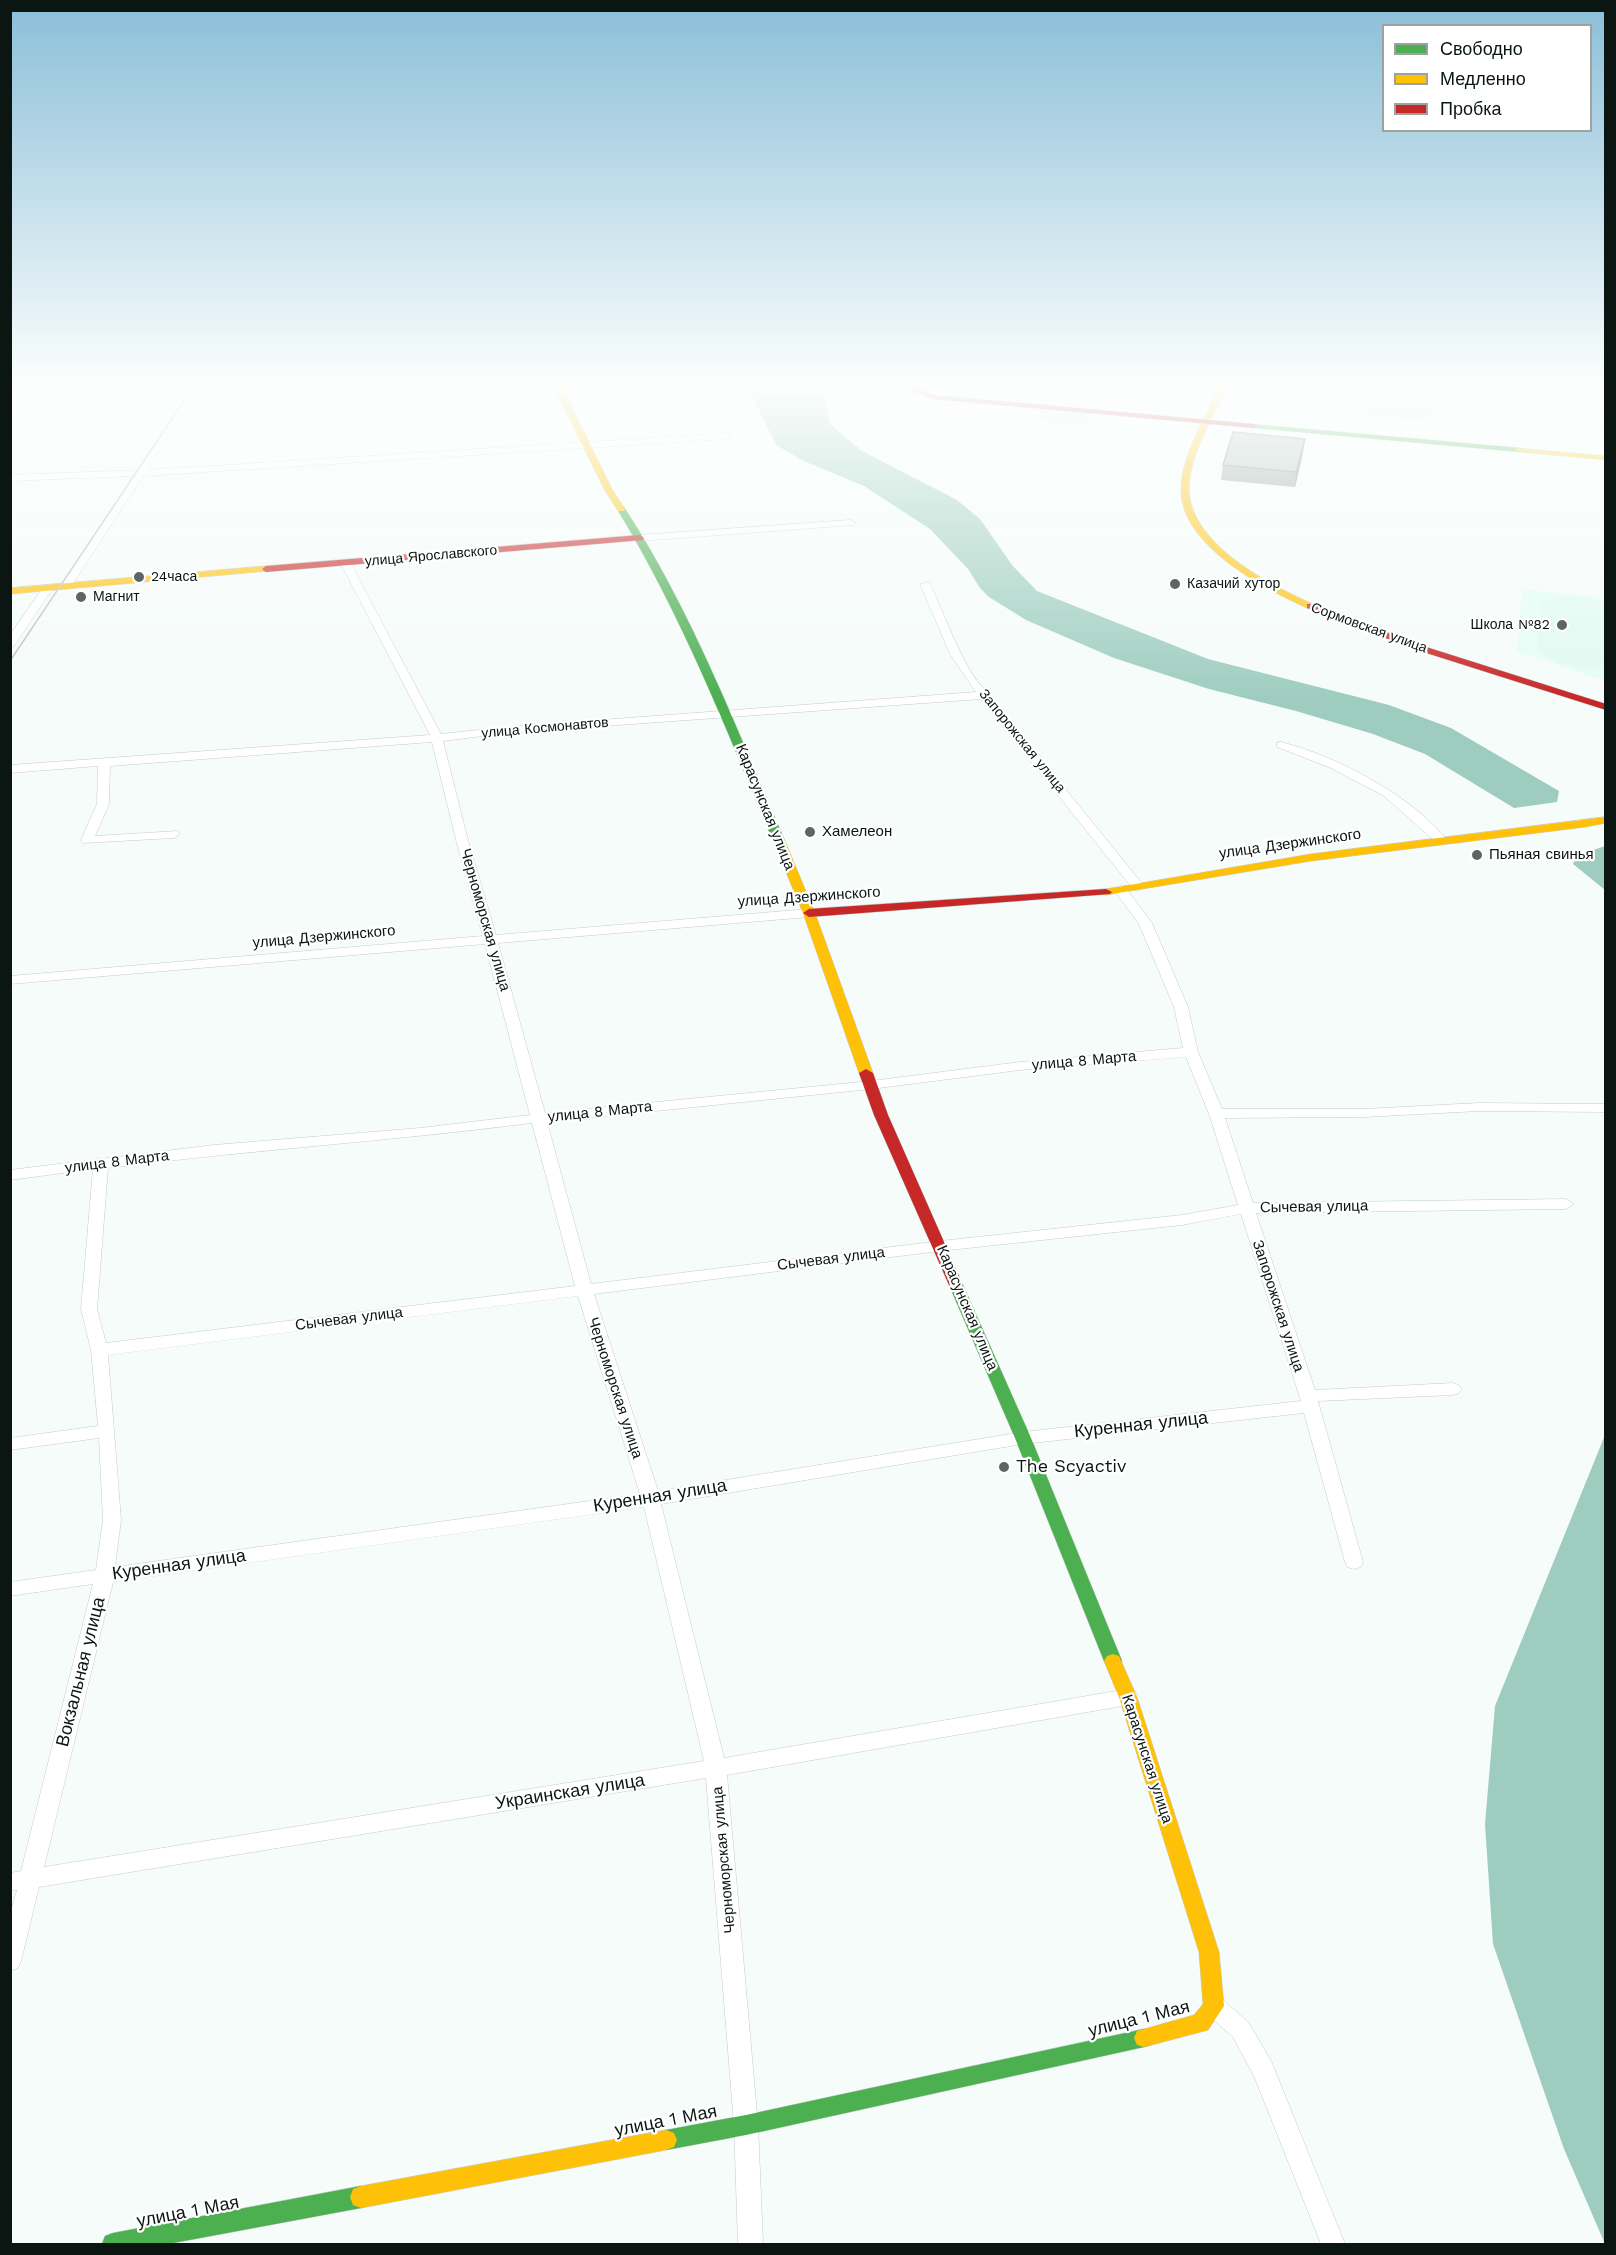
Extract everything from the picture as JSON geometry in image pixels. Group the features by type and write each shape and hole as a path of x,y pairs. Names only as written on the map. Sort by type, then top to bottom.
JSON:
{"street":[{"path":"66,586 131,488"},
{"name":"Карасунская улица","path":"609,488 640,538 693,638 728,715 808,913 881,1115 1023,1438 1128,1697 1209,1953 1214,2006"},
{"name":"Сормовская улица","path":"1185,488 1189,516 1197,531 1241,570 1270,587 1344,618 1466,663 1605,706"},
{"name":"Сормовская улица","path":"1199,488 1199,504 1204,519 1232,551 1277,583 1344,618 1605,698"},
{"name":"улица Ярославского","path":"10,591 640,538 851,523"},
{"name":"Черноморская улица","path":"346,564 437,738 463,844 491,940 584,1289 651,1498 716,1768 746,2125 752,2244"},
{"name":"Запорожская улица","path":"925,584 955,654 979,689 987,695 1138,886"},
{"path":"10,644 48,588"},
{"name":"улица Космонавтов","path":"10,769 987,695"},
{"path":"1281,745 1335,766 1388,793 1442,841"},
{"path":"104,761 103,804 87,840 174,834"},
{"name":"улица Дзержинского","path":"10,980 808,913 1068,896 1120,890 1204,873 1442,841 1548,830 1605,820"},
{"name":"Запорожская улица","path":"1120,890 1144,923 1181,1007 1191,1052 1216,1114 1309,1401 1354,1562"},
{"name":"улица 8 Марта","path":"10,1175 214,1150 420,1133 538,1118 871,1085 1020,1066 1191,1052"},
{"path":"1216,1114 1353,1113 1479,1107 1605,1108"},
{"name":"Вокзальная улица","path":"10,1960 20,1881 105,1575 112,1520 107,1431 99,1350 89,1310 101,1164"},
{"name":"Сычевая улица","path":"99,1350 940,1246 1182,1220 1247,1208 1566,1204"},
{"name":"Куренная улица","path":"10,1589 651,1498 1023,1438 1309,1401 1453,1389"},
{"path":"10,1444 107,1431"},
{"name":"Украинская улица","path":"20,1881 716,1768 1128,1697"},
{"path":"1214,2006 1241,2030 1264,2071 1333,2244"},
{"name":"улица 1 Мая","path":"113,2244 746,2125 1178,2031 1201,2023 1214,2006"}],"shaded area":[{"path":"867,488 934,488 957,500 980,519 1012,565 1037,591 1208,659 1389,705 1451,728 1559,791 1557,802 1514,808 1425,754 1373,734 1296,711 1209,689 1114,658 1026,620 989,597 980,588 968,569 930,529"},
{"name":"Школа №82","path":"1522,589 1605,598 1605,681 1517,651"},
{"name":"Школа №82","path":"1569,596 1605,601 1605,666 1568,665 1550,659 1537,647 1542,604 1551,598"},
{"path":"1606,846 1605,890 1573,864 1576,856"},
{"path":"1605,1435 1606,2244 1564,2149 1493,1944 1485,1824 1495,1706"}],"tram line":[{"path":"10,661 126,488"}],"traffic: fast":[{"path":"621,509 645,548 688,630 779,841"},
{"path":"956,1285 1023,1438 1113,1661"},
{"path":"666,2140 746,2125 1144,2038"},
{"path":"113,2244 361,2197"}],"traffic: slow":[{"path":"608,488 621,509"},
{"path":"1185,488 1188,509 1198,527 1231,561 1273,588 1310,606"},
{"path":"10,591 266,569"},
{"path":"1106,892 1311,857 1606,820"},
{"path":"779,841 809,913 866,1073"},
{"path":"1113,1661 1128,1697 1209,1952 1214,2006 1201,2023 1144,2038"},
{"path":"361,2197 666,2140"}],"traffic: jam":[{"path":"266,569 640,538"},
{"path":"1310,606 1420,648 1606,707"},
{"path":"809,913 1106,892"},
{"path":"866,1073 881,1115 956,1285"}],"place":[{"name":"24часа","path":"139,577"},
{"name":"Казачий хутор","path":"1175,584"},
{"name":"Магнит","path":"81,597"},
{"name":"Школа №82","path":"1562,625"},
{"name":"Хамелеон","path":"810,832"},
{"name":"Пьяная свинья","path":"1477,855"},
{"name":"The Scyactiv","path":"1004,1467"}]}
